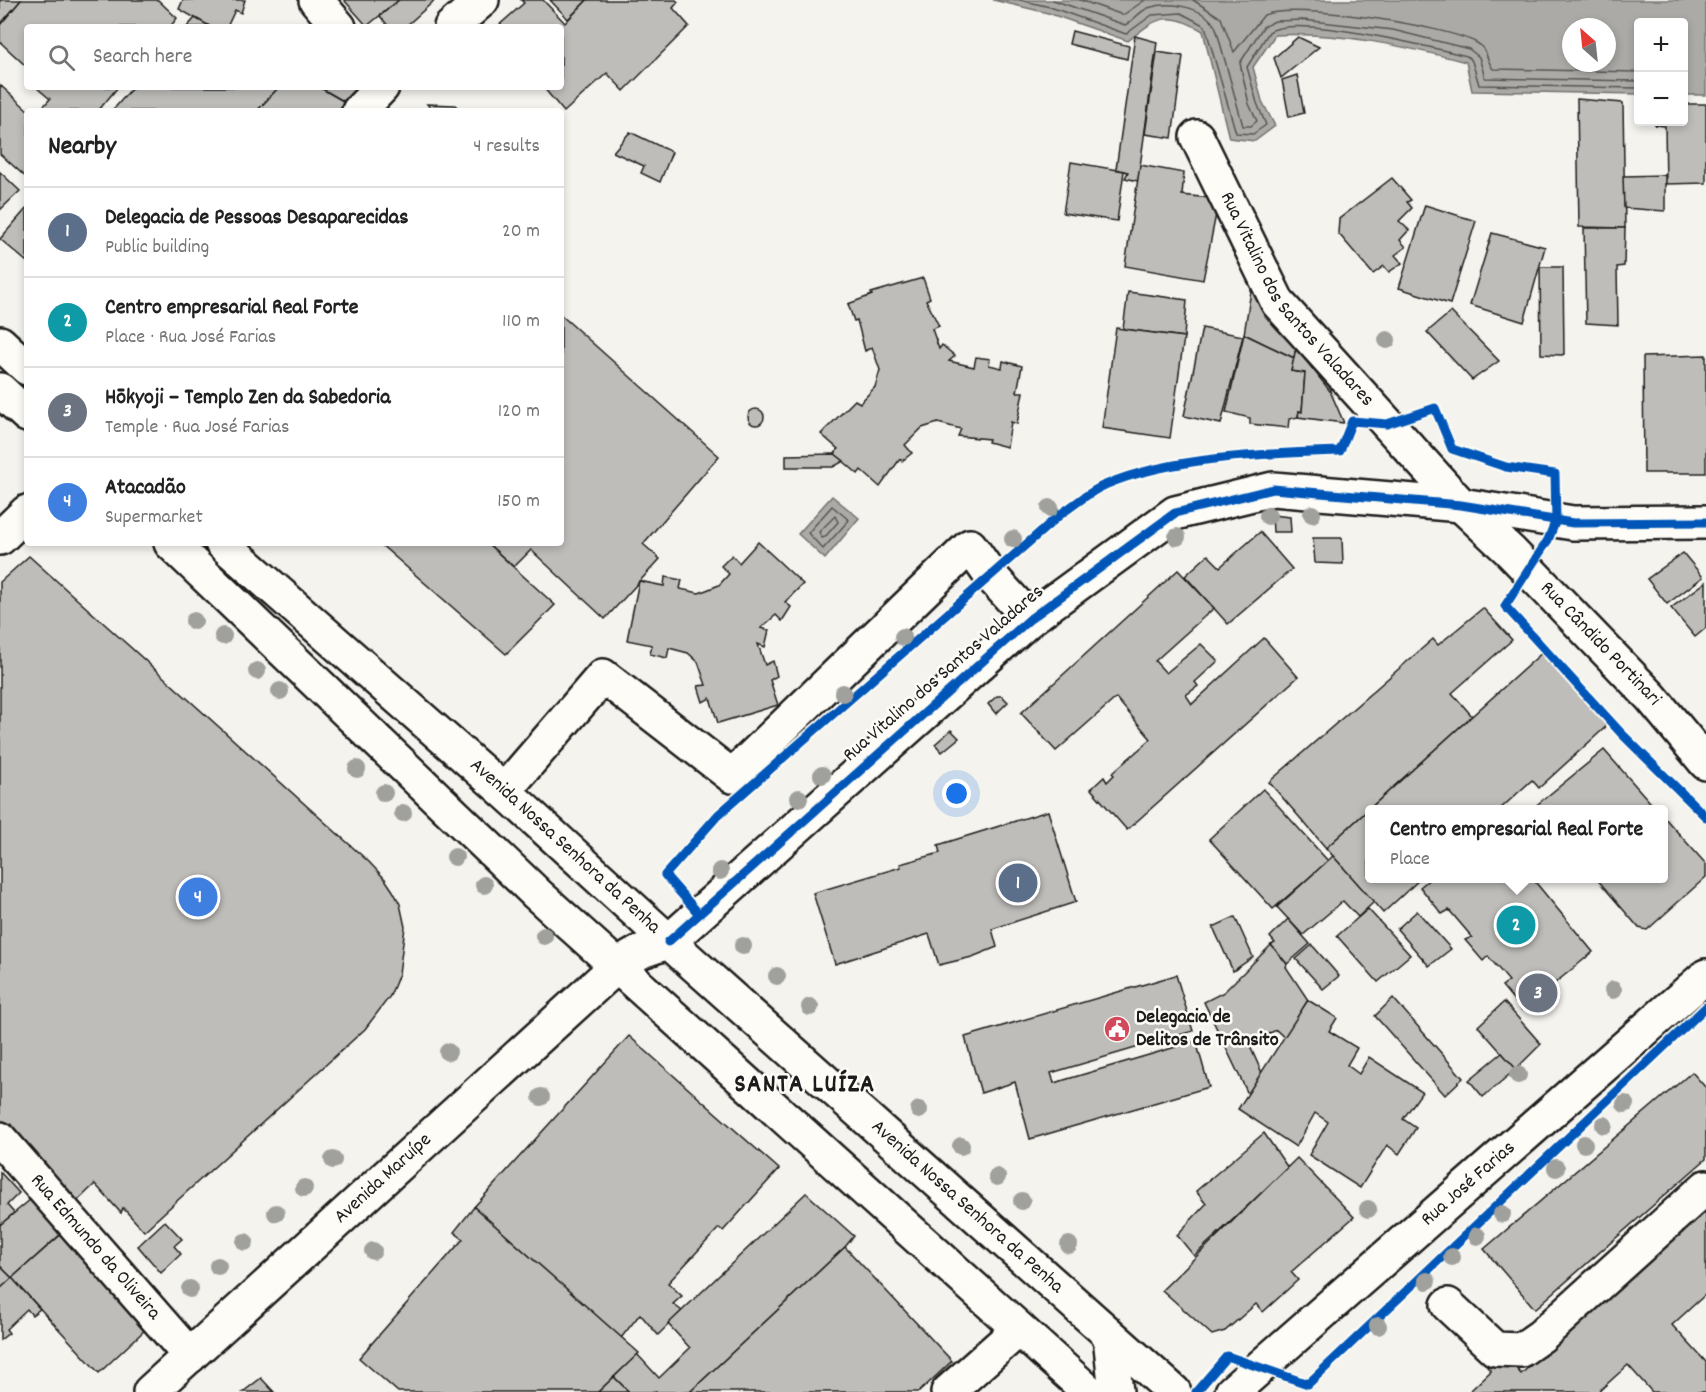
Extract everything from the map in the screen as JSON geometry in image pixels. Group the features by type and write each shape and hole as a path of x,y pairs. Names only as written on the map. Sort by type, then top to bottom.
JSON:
{"main road":[{"path":"316,0 336,24"},
{"path":"454,24 482,0"},
{"path":"362,108 379,90"},
{"name":"Rua Vitalino dos Santos Valadares","path":"1197,137 1278,303 1461,505"},
{"path":"0,343 24,365"},
{"path":"0,390 24,412"},
{"name":"Rua Vitalino dos Santos Valadares","path":"668,942 1030,619 1175,513 1273,489 1461,505 1573,523 1706,522"},
{"name":"Rua Cândido Portinari","path":"1461,505 1510,550 1643,689 1706,763"},
{"path":"0,538 24,515"},
{"path":"174,546 450,813 1089,1392"},
{"name":"Avenida Nossa Senhora da Penha","path":"225,546 504,791 668,942 1174,1392"},
{"path":"504,791 603,676 732,776 970,546 991,576 1030,619"},
{"path":"603,882 618,913 622,930 618,965"},
{"name":"Avenida Maruípe","path":"150,1392 618,965 642,951 668,942"},
{"name":"Rua José Farias","path":"1232,1392 1706,976"},
{"name":"Rua Edmundo da Oliveira","path":"0,1139 190,1356"},
{"path":"1448,1305 1495,1349 1521,1350 1541,1336 1706,1187"},
{"path":"948,1392 1019,1329"},
{"path":"1110,1337 1116,1392"}],"water":[{"path":"993,0 1706,0 1706,95 1688,95 1688,18 1634,18 1634,94 1472,91 1466,62 1372,41 1324,36 1275,35 1253,67 1262,101 1275,126 1255,141 1229,138 1203,31 1181,21 1164,19 1147,26 1128,41 1048,13"},
{"path":"832,496 859,518 825,559 798,534"}],"building":[{"path":"0,0 21,0 0,25"},
{"path":"21,0 158,0 177,18 172,24 24,24 24,64 0,42 0,25"},
{"path":"183,0 245,0 241,13 235,10 228,24 206,24 179,9"},
{"path":"344,0 399,0 369,24 365,24"},
{"path":"399,0 435,0 408,24 387,24 380,16"},
{"path":"521,0 543,0 565,23 587,0 676,0 678,2 673,8 689,26 624,91 607,73 564,112 564,108 561,108 546,90 564,90 564,24 500,24 524,3"},
{"path":"550,0 587,0 568,19"},
{"path":"195,18 206,24 190,24"},
{"path":"1072,31 1129,46 1127,59 1069,44"},
{"path":"1135,36 1157,42 1138,181 1125,178 1128,172 1116,169"},
{"path":"1298,37 1319,47 1281,78 1274,58"},
{"path":"1157,52 1183,56 1172,138 1145,134"},
{"path":"1297,75 1304,113 1289,117 1282,80"},
{"path":"0,85 26,108 24,175 0,154"},
{"path":"40,90 116,90 100,108 42,108 50,99"},
{"path":"130,90 276,90 260,108 115,108"},
{"path":"276,90 324,90 355,108 260,108"},
{"path":"324,90 355,90 347,103"},
{"path":"1577,99 1623,103 1625,228 1579,227"},
{"path":"427,104 455,105 458,108 430,108"},
{"path":"1688,104 1706,104 1706,183 1666,184 1665,126 1688,126"},
{"path":"630,132 672,152 660,182 641,173 644,166 613,152"},
{"path":"1071,162 1124,171 1117,221 1063,213"},
{"path":"1140,165 1184,173 1182,195 1219,199 1203,280 1125,266"},
{"path":"0,172 20,191 0,210"},
{"path":"1665,175 1665,211 1624,208 1623,176"},
{"path":"1392,178 1411,200 1407,202 1412,208 1399,221 1409,230 1400,240 1406,247 1395,255 1402,263 1389,272 1384,266 1373,274 1338,233 1339,219"},
{"path":"1425,205 1476,221 1450,304 1399,288"},
{"path":"24,211 24,259 0,239"},
{"path":"1584,228 1625,228 1624,266 1617,267 1618,325 1586,323"},
{"path":"1492,233 1545,247 1524,322 1470,305"},
{"path":"1540,267 1563,267 1564,354 1562,355 1541,354"},
{"path":"923,278 930,298 926,300 939,326 932,329 939,349 942,345 955,356 949,361 974,367 976,357 990,359 989,365 1002,368 1003,361 1022,366 1017,392 1023,392 1017,424 1011,422 1007,447 988,442 989,439 958,436 961,429 938,423 922,428 905,445 912,453 902,461 900,459 880,487 861,470 858,474 835,454 838,449 821,434 855,400 860,403 875,387 880,370 872,347 865,351 857,320 854,321 848,304 872,295 871,293"},
{"path":"1252,285 1296,348 1294,358 1244,334"},
{"path":"1128,292 1187,300 1184,337 1123,329"},
{"path":"1451,312 1499,361 1472,380 1427,332"},
{"path":"564,318 719,456 643,544 660,559 605,619 531,550 514,567 490,546 564,546"},
{"path":"1116,328 1184,337 1170,438 1102,428"},
{"path":"1202,328 1243,336 1221,424 1184,416"},
{"path":"1244,334 1294,358 1291,371 1305,373 1302,412 1299,411 1298,417 1289,419 1288,428 1250,424 1250,418 1226,412"},
{"path":"1296,348 1330,391 1344,423 1298,417 1299,411 1302,412 1305,373 1291,371"},
{"path":"1706,355 1706,473 1644,473 1643,357"},
{"path":"753,409 759,409 764,417 762,423 753,425 748,420 748,414"},
{"path":"835,454 844,461 833,467 786,467 786,455"},
{"path":"1272,515 1290,517 1291,532 1273,532"},
{"path":"1260,532 1292,569 1228,624 1185,576 1208,555 1220,567"},
{"path":"1313,538 1342,538 1343,564 1315,563"},
{"path":"758,542 803,584 785,602 791,607 782,621 776,615 761,628 769,630 765,647 758,644 765,665 773,661 777,676 770,680 778,705 718,723 710,698 703,702 698,686 706,685 698,662 688,653 669,648 667,658 650,654 652,645 627,640 639,581 664,586 665,577 682,580 680,589 699,593 719,585 729,574 721,566 732,555 739,563"},
{"path":"382,546 490,546 555,605 506,654"},
{"path":"1683,553 1703,577 1667,604 1647,579"},
{"path":"29,556 369,862 393,891 400,904 405,927 399,974 390,996 365,1029 144,1231 123,1208 121,1213 95,1184 69,1209 0,1129 0,582"},
{"path":"1178,570 1214,608 1155,661 1166,673 1201,644 1218,661 1195,682 1198,686 1186,695 1192,704 1264,638 1298,677 1127,830 1091,789 1104,777 1107,782 1114,775 1112,773 1151,739 1116,698 1056,751 1021,713"},
{"path":"1706,582 1706,628 1695,637 1671,608"},
{"path":"1483,608 1512,640 1452,693 1472,716 1374,805 1365,805 1365,813 1326,848 1269,782 1433,639 1438,645"},
{"path":"1545,650 1610,723 1539,788 1532,780 1504,805 1374,805"},
{"path":"997,696 1002,696 1008,702 996,714 988,704"},
{"path":"951,730 959,738 942,752 935,744"},
{"path":"1604,750 1653,805 1537,805"},
{"path":"1263,789 1328,861 1273,909 1209,839"},
{"path":"1048,811 1076,902 992,929 997,947 972,957 939,965 929,934 835,964 813,893 901,867 900,864 940,853 938,845"},
{"path":"1365,813 1365,883 1416,883 1383,913 1326,848"},
{"path":"1668,822 1706,864 1706,877 1647,930 1639,928 1600,883 1668,883"},
{"path":"1333,856 1374,902 1358,917 1343,901 1303,935 1277,907"},
{"path":"1425,883 1536,883 1593,952 1522,1010 1502,986 1509,981 1488,956 1483,961 1465,940 1472,937 1449,910 1442,914 1420,887"},
{"path":"1368,909 1410,955 1378,982 1337,936"},
{"path":"1417,911 1451,949 1429,966 1397,929"},
{"path":"1235,917 1253,957 1233,971 1213,927"},
{"path":"1288,919 1310,944 1287,964 1271,945 1275,943 1270,937"},
{"path":"1271,945 1287,964 1286,967 1308,1000 1285,1038 1276,1030 1249,1044 1262,1073 1248,1094 1204,1002 1224,992"},
{"path":"1312,945 1339,976 1323,989 1296,959"},
{"path":"1176,975 1193,1031 1051,1073 1054,1083 1196,1041 1209,1087 1030,1139 1015,1082 981,1093 965,1037"},
{"path":"1393,998 1463,1078 1445,1095 1375,1016"},
{"path":"1308,1000 1337,1018 1329,1031 1357,1048 1347,1065 1359,1074 1369,1057 1422,1092 1403,1119 1416,1128 1399,1154 1387,1145 1360,1188 1309,1155 1328,1122 1315,1113 1296,1147 1238,1109"},
{"path":"1504,1002 1541,1044 1516,1069 1478,1026"},
{"path":"629,1036 779,1169 723,1231 719,1228 668,1283 682,1296 673,1304 682,1311 658,1335 640,1314 621,1338 474,1207"},
{"path":"1502,1053 1516,1069 1483,1097 1469,1080"},
{"path":"1692,1072 1706,1088 1706,1159 1535,1309 1484,1249"},
{"path":"1264,1133 1288,1168 1194,1256 1177,1235 1206,1204 1196,1191"},
{"path":"1297,1158 1354,1217 1291,1272 1298,1280 1263,1312 1256,1304 1225,1331 1212,1335 1162,1290"},
{"path":"0,1172 19,1193 7,1205 14,1213 0,1225"},
{"path":"806,1193 854,1236 845,1247 690,1392 629,1392 614,1377 637,1354 659,1378 690,1348 668,1324"},
{"path":"31,1199 62,1233 12,1278 0,1266 0,1225"},
{"path":"474,1207 639,1353 598,1392 398,1392 359,1358 463,1239 454,1232"},
{"path":"1706,1209 1706,1294 1672,1325 1706,1362 1706,1392 1652,1392 1628,1365 1598,1392 1469,1392 1491,1371 1487,1367 1501,1358 1507,1358 1521,1374"},
{"path":"165,1221 182,1239 174,1246 181,1254 161,1273 138,1246"},
{"path":"65,1231 147,1328 99,1373 12,1278"},
{"path":"845,1247 952,1361 919,1392 690,1392"},
{"path":"0,1266 12,1278 0,1289"},
{"path":"12,1278 40,1309 32,1315 27,1309 6,1329 9,1333 0,1340 0,1289"},
{"path":"614,1377 629,1392 598,1392"},
{"path":"261,1378 274,1392 243,1392"}],"cycle path":[{"path":"699,914 665,875 718,815 1062,513 1088,494 1131,476 1189,462 1252,455 1340,451 1352,421 1387,424 1435,408 1452,449 1506,467 1555,474 1556,520 1548,540 1505,606 1621,733 1706,817"},
{"path":"668,942 1030,619 1175,513 1273,489 1461,505 1573,523 1706,522"},
{"path":"1196,1392 1227,1356 1308,1384 1706,1007"}],"place":[{"name":"Delegacia de Pessoas Desaparecidas","path":"1018,883"},
{"name":"Atacadão","path":"198,897"},
{"name":"Centro empresarial Real Forte","path":"1516,925"},
{"name":"Hōkyoji – Templo Zen da Sabedoria","path":"1538,993"},
{"name":"Delegacia de Delitos de Trânsito","path":"1117,1029"}],"district":[{"name":"SANTA LUÍZA","path":"805,1085"}]}
